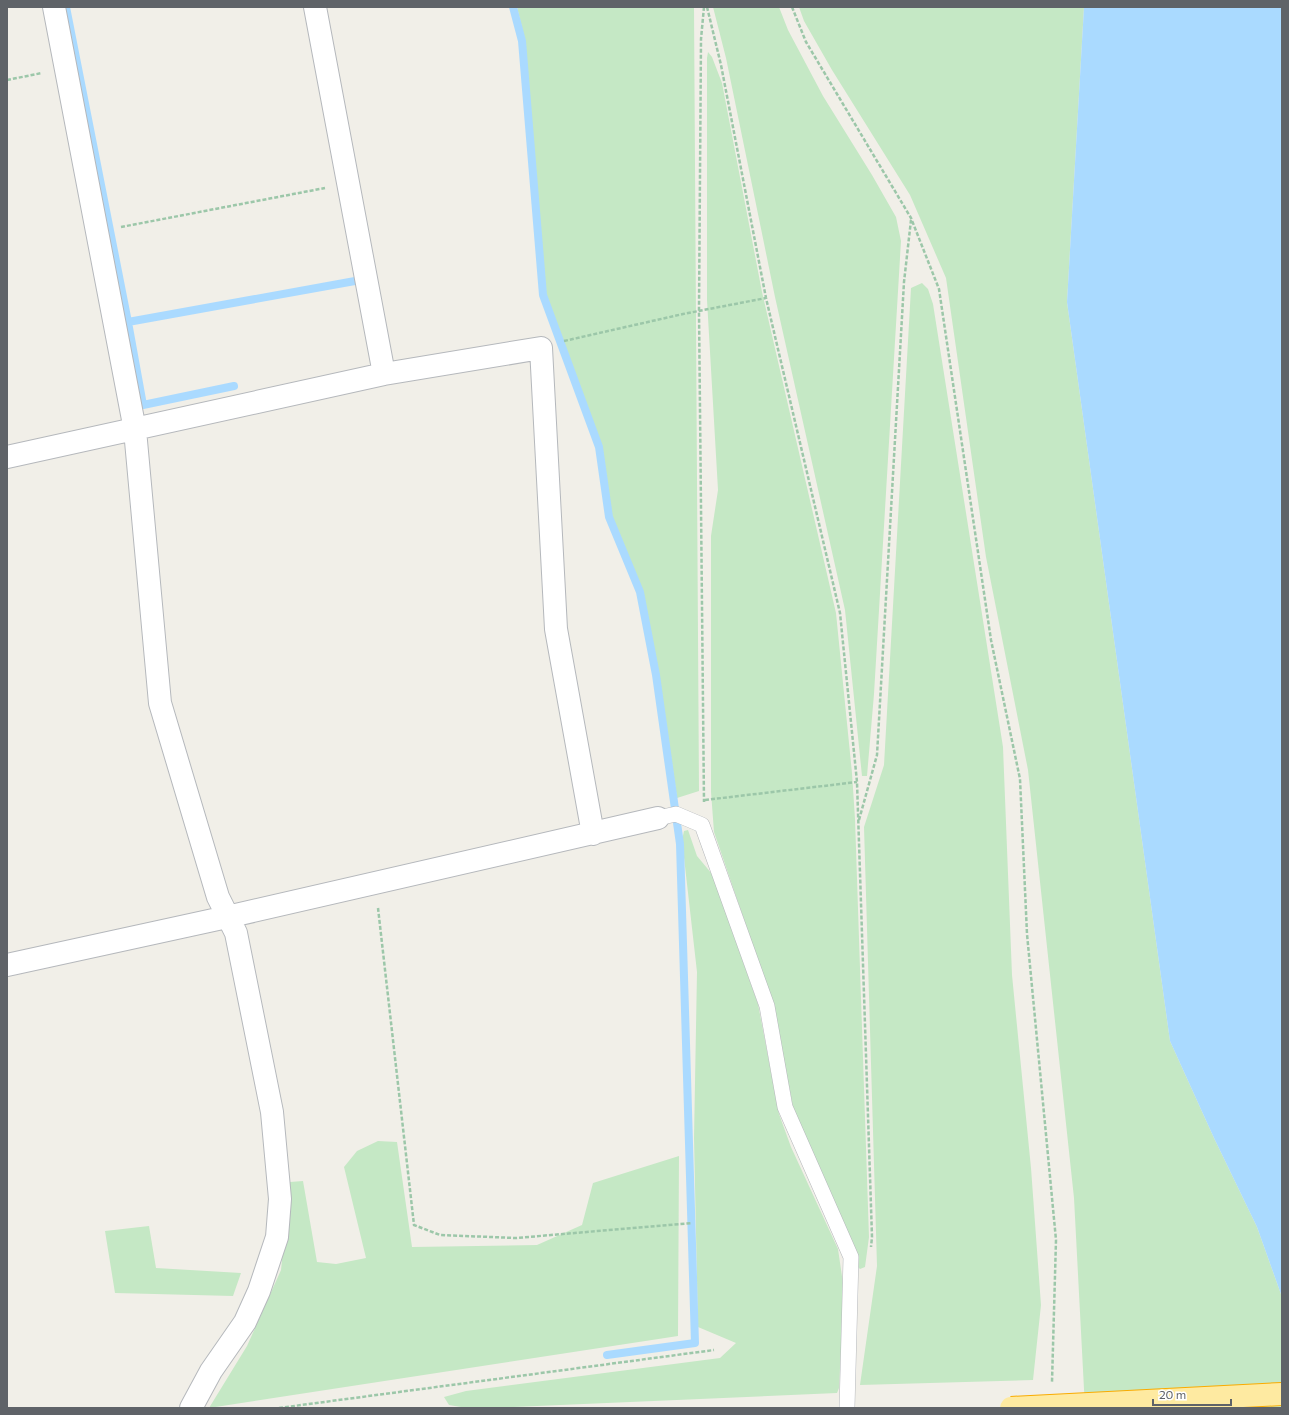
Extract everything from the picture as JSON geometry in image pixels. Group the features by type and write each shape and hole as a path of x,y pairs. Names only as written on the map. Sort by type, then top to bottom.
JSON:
{"highway":[{"path":"1011,1408 1282,1394"}],"street":[{"path":"54,7 135,430 160,702 218,897 236,933 272,1112 280,1199 277,1236 259,1291 245,1322 211,1372 192,1408"},
{"path":"315,7 384,374"},
{"path":"7,457 384,374 541,348 556,629 593,834"},
{"path":"7,965 375,884 658,818"}],"lane":[{"path":"658,818 676,814 702,825 767,1006 785,1107 851,1257 847,1408"}],"path":[{"path":"705,7 721,65 766,298 840,613 857,782 872,1237 870,1252"},
{"path":"702,825 705,800 699,311 702,39 705,7"},
{"path":"792,7 806,42 911,218 939,289 975,523 991,640 1020,779 1027,934 1056,1240 1052,1385"},
{"path":"7,80 66,68"},
{"path":"97,231 348,184"},
{"path":"858,822 877,755 904,290 911,218"},
{"path":"563,341 766,298"},
{"path":"705,800 857,782"},
{"path":"375,884 414,1225 440,1235 516,1238 692,1223"},
{"path":"279,1408 714,1350"}],"green space":[{"path":"517,7 694,7 699,791 677,798 659,674 643,593 612,516 601,445 545,294 524,36"},
{"path":"713,7 779,7 788,30 823,96 896,217 901,241 874,694 867,776 862,776 845,610 775,297 726,58"},
{"path":"799,7 1084,7 1067,302 1170,1041 1214,1138 1257,1227 1282,1297 1282,1408 1085,1408 1074,1198 1028,770 986,557 946,278 910,195 832,70 804,21"},
{"path":"708,52 712,57 722,83 762,292 836,613 852,773 855,819 869,1237 865,1267 860,1269 857,1266 793,1107 773,1004 714,832 711,792 711,536 718,490 707,300"},
{"path":"922,283 928,289 933,304 1003,747 1012,975 1031,1168 1041,1305 1033,1380 860,1385 877,1266 864,827 884,765 911,288"},
{"path":"688,830 697,856 712,874 758,1004 779,1114 791,1147 838,1249 844,1290 839,1388 837,1393 488,1408 467,1408 449,1405 444,1397 466,1391 720,1358 736,1343 698,1327 694,1138 697,972 682,840 684,831"},
{"path":"378,1141 397,1142 412,1247 537,1245 582,1225 593,1183 679,1156 678,1336 209,1408 247,1346 281,1270 290,1182 303,1181 317,1262 336,1264 366,1258 344,1167 357,1151"},
{"path":"149,1226 156,1268 241,1273 233,1296 115,1293 105,1231"}],"water":[{"path":"1084,7 1282,7 1282,1297 1257,1227 1214,1138 1170,1041 1067,302"}],"waterway":[{"path":"66,7 143,405 234,386"},
{"path":"513,7 522,41 543,295 599,447 609,517 640,592 656,675 680,844 695,1343 607,1355"},
{"path":"128,322 366,279"}]}
